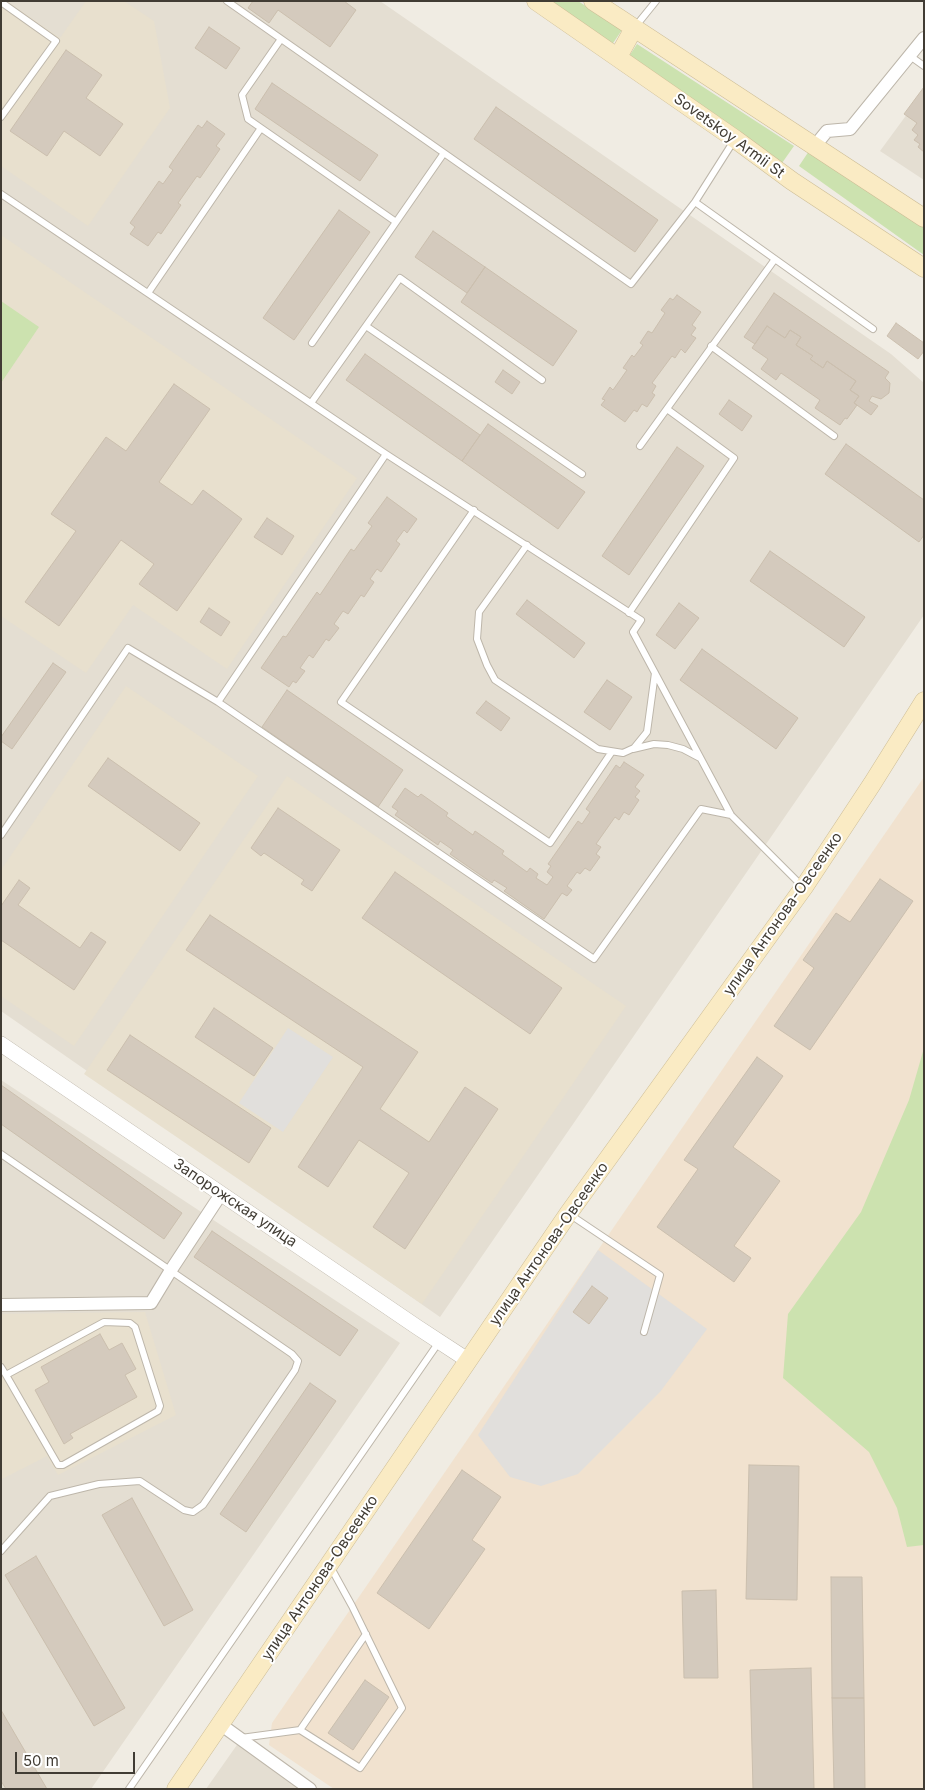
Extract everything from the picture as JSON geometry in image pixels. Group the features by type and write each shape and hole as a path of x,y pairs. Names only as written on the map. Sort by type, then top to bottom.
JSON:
{"main road":[{"name":"Sovetskoy Armii St","path":"536,1 735,139 792,181 924,268"},
{"path":"593,1 924,218"},
{"path":"618,57 634,28"},
{"name":"улица Антонова-Овсеенко","path":"176,1789 568,1214 804,887 924,702"}],"street":[{"path":"814,146 827,131 850,129 923,41"},
{"name":"Запорожская улица","path":"1,1044 469,1361"},
{"path":"1,1305 151,1303 221,1194"},
{"path":"220,1724 310,1789"}],"lane":[{"path":"227,1 631,284 694,202 735,139"},
{"path":"634,28 656,1"},
{"path":"1,2 56,41 1,116"},
{"path":"281,39 242,95 248,119 396,222"},
{"path":"910,56 924,66"},
{"path":"148,293 261,128"},
{"path":"312,343 444,153"},
{"path":"1,194 386,454 641,620 633,632 731,815 804,887"},
{"path":"694,202 873,328"},
{"path":"640,446 775,259"},
{"path":"311,403 400,278 542,380"},
{"path":"366,326 582,474"},
{"path":"712,346 834,436"},
{"path":"629,613 734,458 667,409"},
{"path":"218,702 386,454"},
{"path":"474,510 341,702 550,843 612,752"},
{"path":"527,545 479,612 477,639 486,665 496,680 598,749 623,754 634,748 647,732 655,673"},
{"path":"1,835 128,648 218,702 594,959 701,809 731,815"},
{"path":"630,750 654,744 668,745 683,749 701,759"},
{"path":"1,1154 292,1354 298,1361 295,1370 203,1505 193,1512 184,1510 140,1481 99,1484 50,1496 1,1551"},
{"path":"568,1214 660,1275 644,1332"},
{"path":"1,1367 58,1465 63,1465 158,1412 160,1406 135,1327 130,1323 104,1322 6,1375"},
{"path":"128,1789 439,1342"},
{"path":"241,1738 300,1730 360,1768 402,1708 366,1634 329,1565"},
{"path":"300,1730 366,1634"}],"shaded area":[{"path":"1,1 380,1 891,354 924,383 924,615 440,1317 1,1011"},
{"path":"1,1 7,1 60,38 86,1 124,1 154,21 170,108 88,226 1,166"},
{"path":"924,91 924,180 880,151"},
{"path":"1,235 357,478 227,669 133,605 86,673 1,616"},
{"path":"126,686 258,776 74,1046 1,996 1,870"},
{"path":"287,776 626,1006 422,1304 84,1074"},
{"path":"924,777 924,1789 334,1789 269,1745 272,1723"},
{"path":"288,1028 333,1057 283,1132 239,1103"},
{"path":"1,1080 400,1343 91,1789 1,1789"},
{"path":"598,1250 707,1329 660,1392 578,1474 541,1486 510,1477 478,1435"},
{"path":"145,1312 176,1415 58,1475 47,1456 2,1479 1,1314"},
{"path":"239,1742 300,1789 206,1789"}],"green space":[{"path":"538,1 578,1 622,30 609,49"},
{"path":"637,44 794,146 782,163 626,61"},
{"path":"809,151 924,222 924,255 799,166"},
{"path":"1,301 39,327 1,383"},
{"path":"924,1048 924,1545 907,1547 897,1508 869,1452 783,1378 788,1314 861,1212 909,1100"}],"building":[{"path":"253,1 344,1 356,10 330,47 278,10 269,23 248,8"},
{"path":"209,27 240,48 226,69 195,48"},
{"path":"66,50 102,75 86,98 123,124 100,156 64,131 47,156 10,131"},
{"path":"272,83 378,155 360,181 255,109"},
{"path":"924,87 924,152 918,147 920,144 914,140 918,135 912,130 917,123 904,114"},
{"path":"496,107 658,220 635,252 474,139"},
{"path":"207,121 225,134 216,146 220,149 200,178 197,176 178,203 181,205 161,234 158,232 148,246 130,234 135,227 130,223 159,181 163,184 173,170 169,167 198,125 202,128"},
{"path":"339,210 370,232 294,340 263,318"},
{"path":"433,231 485,267 467,293 415,257"},
{"path":"485,267 577,331 553,366 461,302"},
{"path":"774,293 889,372 885,378 890,383 889,393 881,399 872,396 869,401 878,406 871,415 854,403 859,396 850,390 856,381 827,361 823,368 810,359 813,356 796,345 801,337 790,330 785,338 767,326 755,344 744,337"},
{"path":"677,295 701,312 692,325 696,328 691,335 696,338 685,353 681,349 675,358 672,356 652,383 656,386 652,393 655,395 647,407 642,404 637,412 634,410 625,422 601,405 605,400 602,399 610,387 613,390 627,370 623,368 632,355 634,357 643,345 640,343 648,331 652,333 665,313 661,310 670,298 673,300"},
{"path":"896,323 924,343 924,351 918,359 887,336"},
{"path":"767,326 785,338 790,330 801,337 796,345 813,356 810,359 823,368 827,361 856,381 850,390 859,396 854,403 857,405 840,425 815,408 820,400 781,373 776,380 761,369 768,359 752,348"},
{"path":"365,354 480,435 462,461 346,380"},
{"path":"503,370 520,382 512,394 495,382"},
{"path":"174,384 210,409 159,482 192,505 203,490 242,519 177,611 139,584 154,564 121,540 59,626 25,602 76,531 51,514 106,437 126,451"},
{"path":"729,400 752,416 742,431 719,414"},
{"path":"488,424 585,492 558,529 462,461"},
{"path":"846,444 924,500 924,535 919,542 825,474"},
{"path":"677,447 704,466 629,575 602,556"},
{"path":"387,497 417,519 407,533 404,530 396,541 400,544 381,572 377,569 370,579 374,582 364,597 361,595 348,614 343,611 334,624 339,628 329,641 326,639 313,658 309,655 300,668 305,671 296,683 293,681 289,687 261,668 283,636 286,637 317,592 320,595 351,549 354,551 372,526 368,523"},
{"path":"267,518 294,536 282,555 254,537"},
{"path":"770,551 865,617 844,647 750,581"},
{"path":"527,600 585,643 574,658 516,614"},
{"path":"679,603 699,618 675,649 656,635"},
{"path":"209,608 230,622 221,636 200,622"},
{"path":"702,649 798,718 776,749 680,680"},
{"path":"53,663 66,672 12,749 1,741 1,737"},
{"path":"607,680 632,697 610,730 584,712"},
{"path":"287,690 403,770 378,807 262,727"},
{"path":"486,701 510,718 501,731 476,713"},
{"path":"108,758 200,823 180,851 88,786"},
{"path":"624,762 644,775 635,787 640,791 635,797 639,800 629,815 624,812 619,820 615,817 596,844 601,847 596,854 600,857 590,871 585,868 580,874 577,872 567,886 572,890 567,896 562,893 544,919 504,891 507,888 494,880 492,883 450,854 453,850 440,841 438,845 395,815 398,811 392,807 405,788 418,797 421,794 448,813 446,816 473,835 475,831 504,851 502,854 527,872 530,868 538,874 536,878 547,885 553,877 547,872 551,866 548,864 578,821 582,824 590,812 586,809 616,765 620,768"},
{"path":"278,808 340,850 312,891 301,884 304,880 264,853 261,856 251,848"},
{"path":"395,872 562,988 530,1034 362,918"},
{"path":"880,879 913,901 810,1050 774,1026 814,968 803,960 836,913 850,922"},
{"path":"19,880 30,888 18,905 80,948 91,932 106,942 74,990 1,940 1,906"},
{"path":"210,915 418,1052 380,1109 429,1142 465,1087 498,1109 405,1249 373,1227 409,1173 359,1140 328,1187 298,1167 363,1067 186,950"},
{"path":"214,1008 273,1048 254,1076 195,1037"},
{"path":"130,1035 271,1128 249,1163 107,1070"},
{"path":"757,1057 783,1076 733,1147 780,1181 734,1246 751,1258 734,1282 657,1227 698,1169 684,1160"},
{"path":"1,1085 182,1213 164,1239 1,1124"},
{"path":"212,1231 358,1330 340,1356 194,1257"},
{"path":"592,1286 608,1298 589,1324 573,1312"},
{"path":"100,1334 109,1350 122,1343 136,1369 125,1375 137,1397 70,1434 73,1438 64,1444 35,1390 49,1382 41,1367"},
{"path":"310,1383 336,1401 246,1532 220,1514"},
{"path":"749,1465 799,1466 797,1600 746,1599"},
{"path":"462,1470 501,1497 472,1540 485,1549 429,1629 377,1593"},
{"path":"132,1498 193,1610 164,1626 102,1515"},
{"path":"36,1556 125,1708 94,1726 5,1575"},
{"path":"831,1577 862,1577 864,1698 832,1698"},
{"path":"716,1590 718,1678 684,1678 682,1591"},
{"path":"811,1668 814,1789 753,1789 750,1670"},
{"path":"365,1680 389,1697 353,1750 328,1733"},
{"path":"832,1698 864,1698 865,1789 834,1789"},
{"path":"1,1710 47,1789 6,1789 1,1781"}]}
